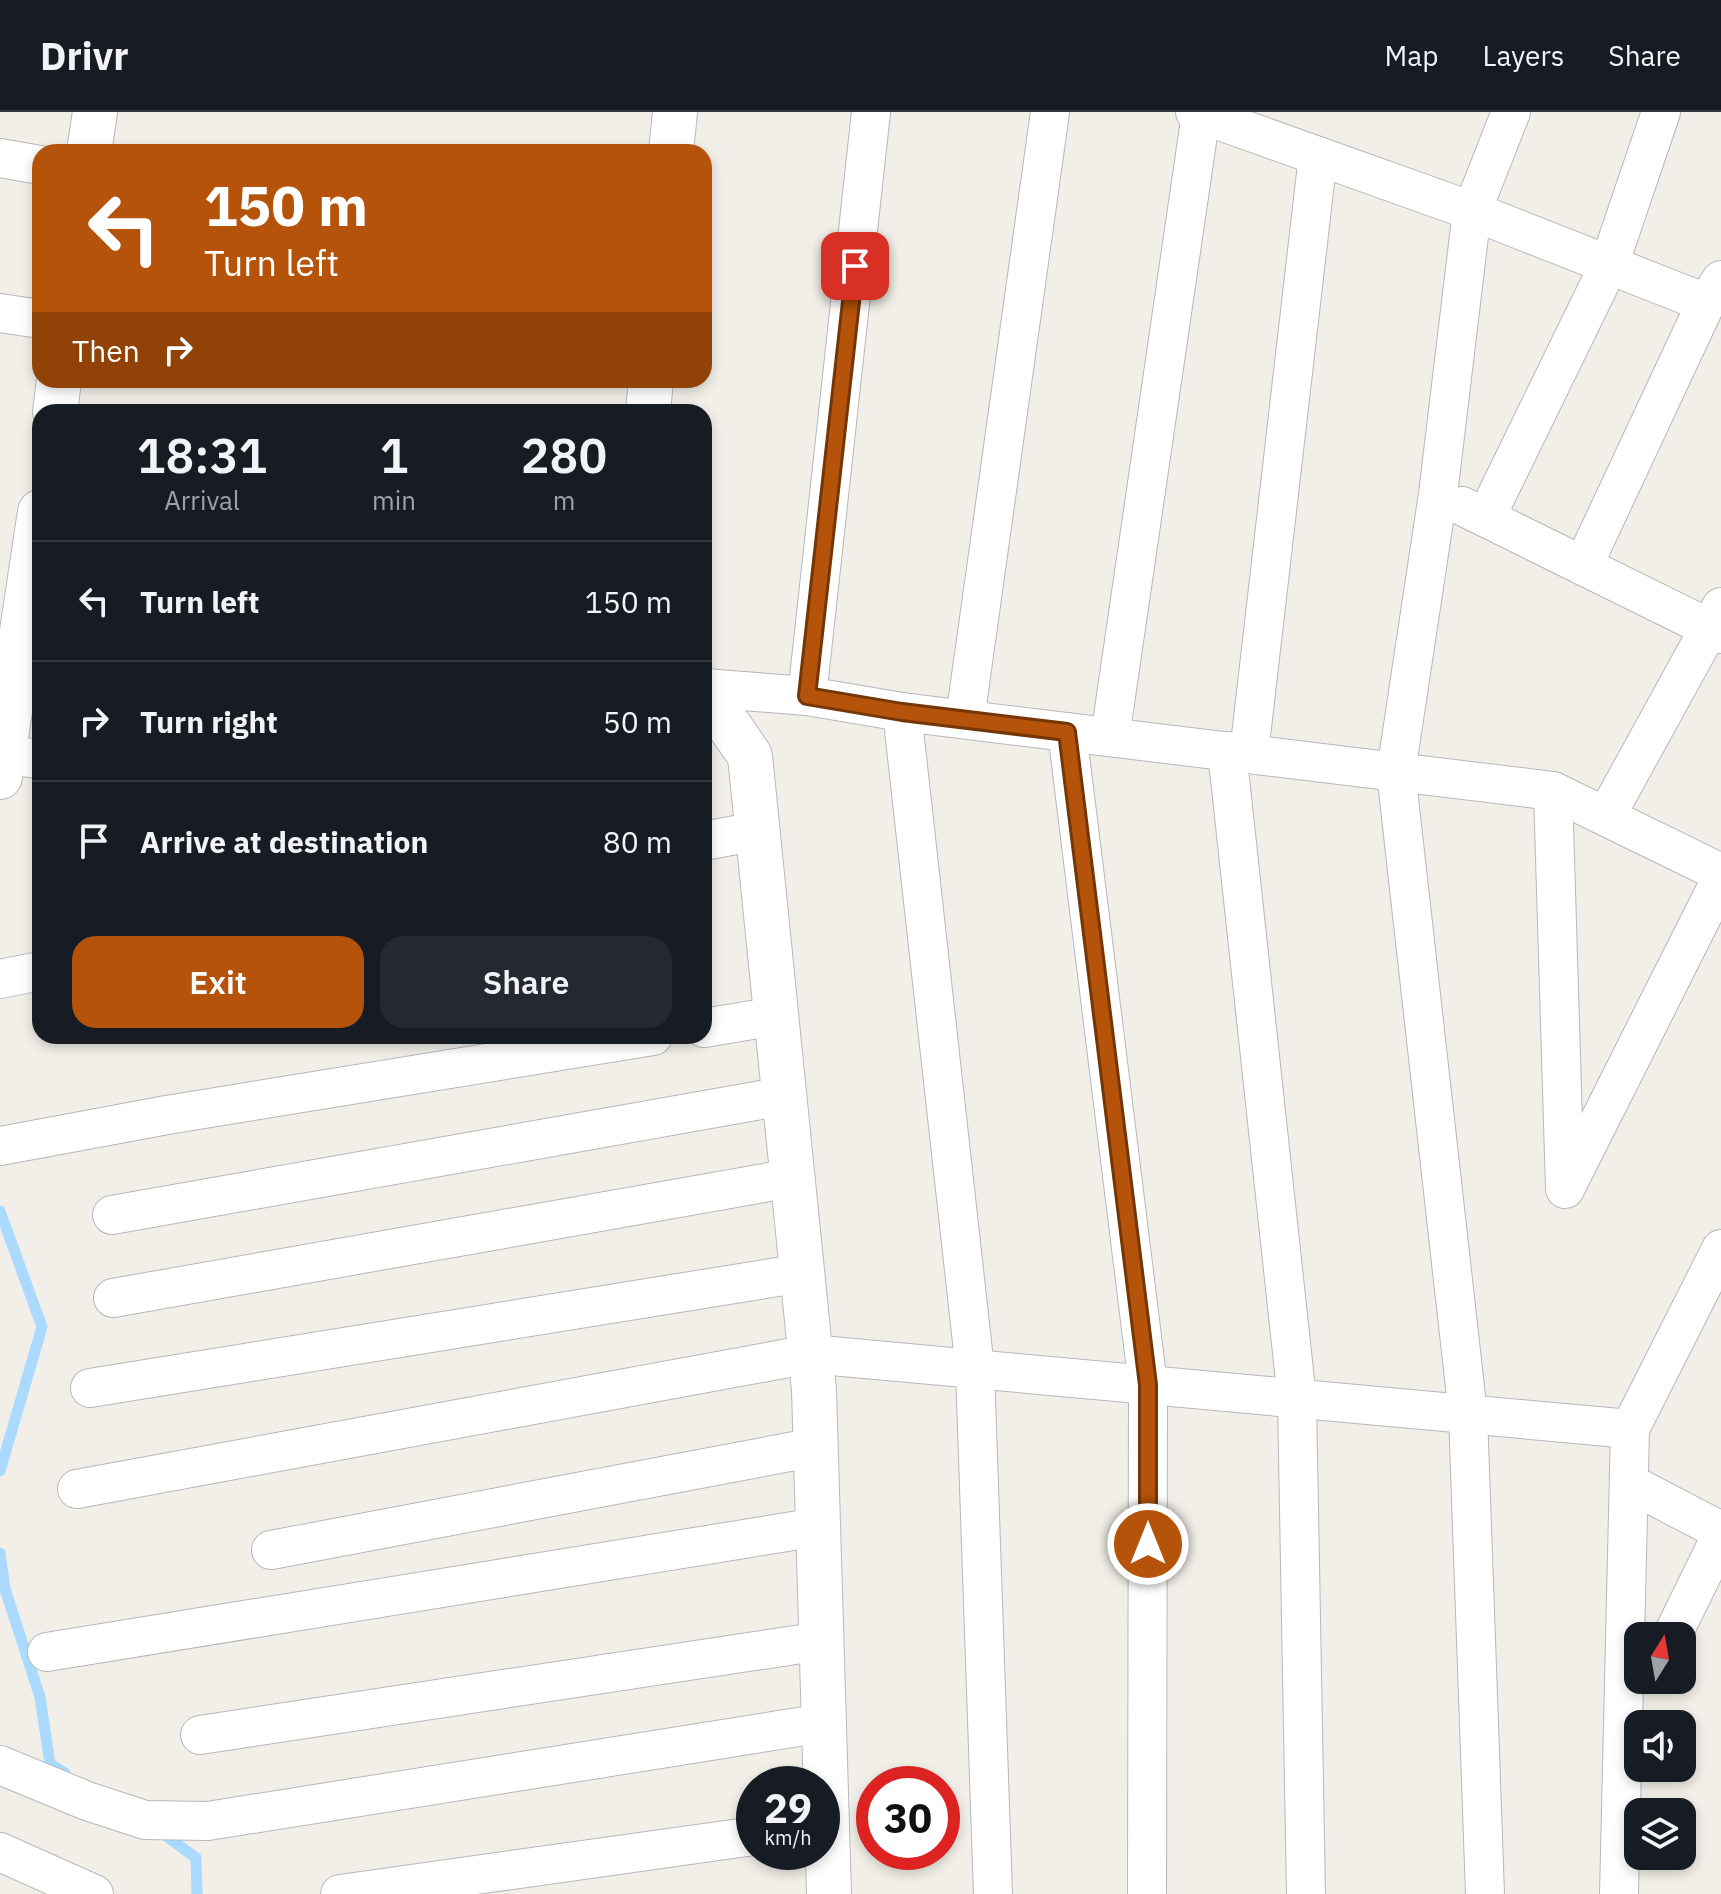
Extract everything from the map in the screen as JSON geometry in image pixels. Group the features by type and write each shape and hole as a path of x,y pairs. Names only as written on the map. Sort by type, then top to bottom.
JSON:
{"street":[{"path":"90,144 95,112"},
{"path":"672,144 675,112"},
{"path":"807,696 871,112"},
{"path":"965,719 1050,112"},
{"path":"1485,1894 1468,1414 1396,772 1438,494 1472,211 1511,112"},
{"path":"1486,517 1609,265 1661,112"},
{"path":"1110,737 1198,113 1472,211 1609,265 1713,292 1583,566"},
{"path":"1306,1894 1297,1399 1238,752 1318,156"},
{"path":"0,158 32,164"},
{"path":"0,313 32,318"},
{"path":"1438,494 1583,566 1717,623 1606,816"},
{"path":"14,763 9,659 32,550"},
{"path":"712,689 807,696 902,712 1553,791 1721,873"},
{"path":"712,700 750,756 810,1354 816,1447 824,1766"},
{"path":"902,712 975,1369 993,1894"},
{"path":"1067,732 1148,1385 1147,1894"},
{"path":"1553,791 1565,1189 1721,879"},
{"path":"712,839 757,831"},
{"path":"0,979 32,973"},
{"path":"712,1027 776,1016"},
{"path":"0,1146 167,1115 604,1044"},
{"path":"112,1215 784,1096"},
{"path":"113,1298 792,1178"},
{"path":"1624,1710 1630,1429 1721,1249"},
{"path":"90,1388 802,1273"},
{"path":"77,1489 810,1354 1630,1429"},
{"path":"271,1550 816,1447"},
{"path":"1629,1483 1721,1534 1679,1622"},
{"path":"47,1652 818,1527"},
{"path":"200,1735 821,1641"},
{"path":"0,1765 87,1801 145,1820 208,1821 824,1723"},
{"path":"1619,1894 1624,1734"},
{"path":"340,1894 736,1839"},
{"path":"0,1852 94,1894"},
{"path":"827,1870 829,1894"}],"waterway":[{"path":"0,1211 42,1327 0,1471"},
{"path":"0,1553 5,1589 40,1697 50,1764 65,1773"},
{"path":"161,1832 196,1858 197,1894"}],"route":[{"path":"855,266 807,696 902,712 1067,732 1148,1385 1148,1544"}]}
